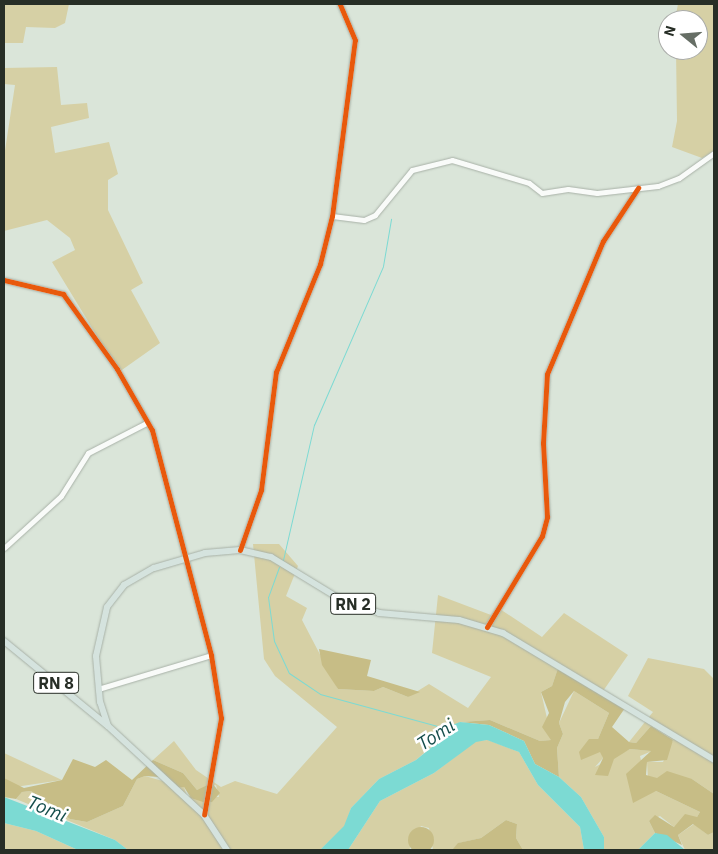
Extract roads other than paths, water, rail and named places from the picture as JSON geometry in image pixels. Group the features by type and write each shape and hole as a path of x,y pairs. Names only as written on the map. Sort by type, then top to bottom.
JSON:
{"main road":[{"name":"RN 2","path":"108,726 98,688 97,636 107,607 137,575 183,558 240,550 279,561 343,601 379,613 487,627 714,760"},
{"name":"RN 8","path":"4,642 108,726"},
{"path":"108,726 204,815 226,850"}],"street":[{"path":"240,550 261,490 276,372 320,264 332,216 355,40 340,4"},
{"path":"332,216 364,220 375,215 412,170 452,160 529,183 542,193 638,188 679,178 714,153"},
{"path":"487,627 542,536 547,516 543,444 547,374 603,241 638,188"},
{"path":"4,280 63,294 117,369 146,423 152,430 183,558 211,655 221,718 204,815"},
{"path":"4,548 61,496 88,453 146,423"},
{"path":"98,688 211,655"}],"water":[{"path":"460,722 489,725 524,741 535,764 559,777 581,797 604,837 604,850 584,850 580,827 538,785 519,752 487,740 476,742 434,773 380,801 348,850 320,850 344,826 351,808 379,779 416,760 443,738 447,727"},
{"path":"4,797 115,840 128,850 78,850 36,831 4,823"},
{"path":"655,833 667,835 685,850 638,850"}],"waterway":[{"path":"283,560 314,425 383,266 391,219"},
{"name":"Tomi","path":"279,567 268,597 274,641 289,673 320,694 448,729"}]}
